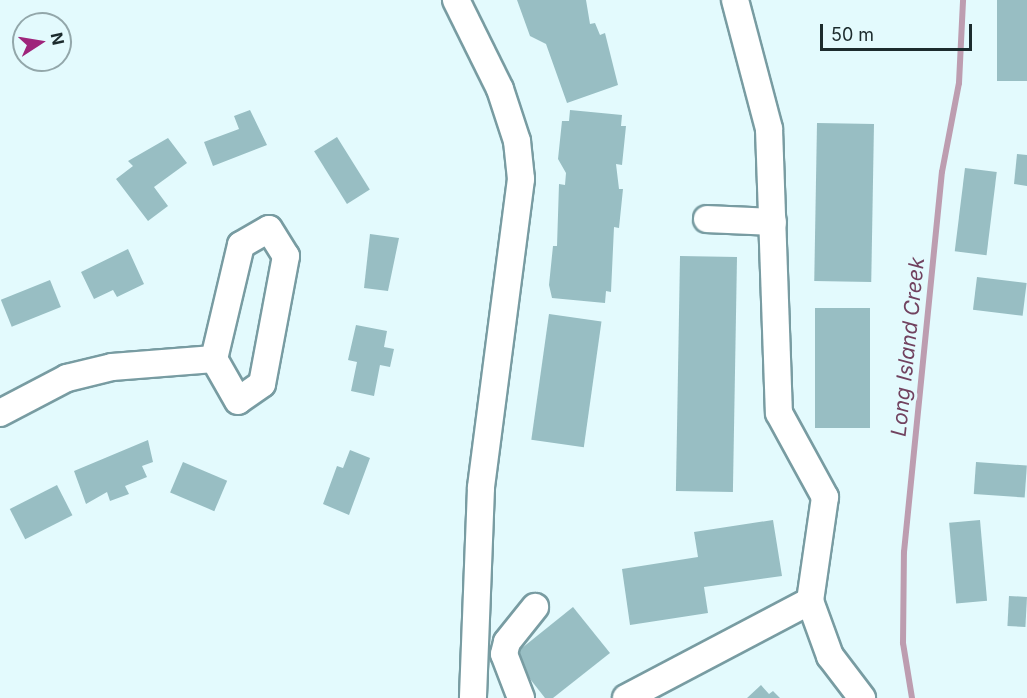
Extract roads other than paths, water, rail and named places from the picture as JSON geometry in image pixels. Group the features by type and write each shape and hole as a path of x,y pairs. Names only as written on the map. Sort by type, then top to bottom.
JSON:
{"street":[{"path":"456,0 500,88 516,141 520,179 478,522 473,698"},
{"path":"735,0 769,129 779,413 825,496 810,601 830,657 862,698"},
{"path":"707,219 773,222"},
{"path":"269,229 286,256 262,384 238,401 214,359 241,245 269,229"},
{"path":"0,413 67,378 112,367 214,359"},
{"path":"626,698 810,601"},
{"path":"520,698 504,654 507,642 535,607"}],"waterway":[{"name":"Long Island Creek","path":"912,698 903,643 904,552 942,172 959,83 963,0"}]}
